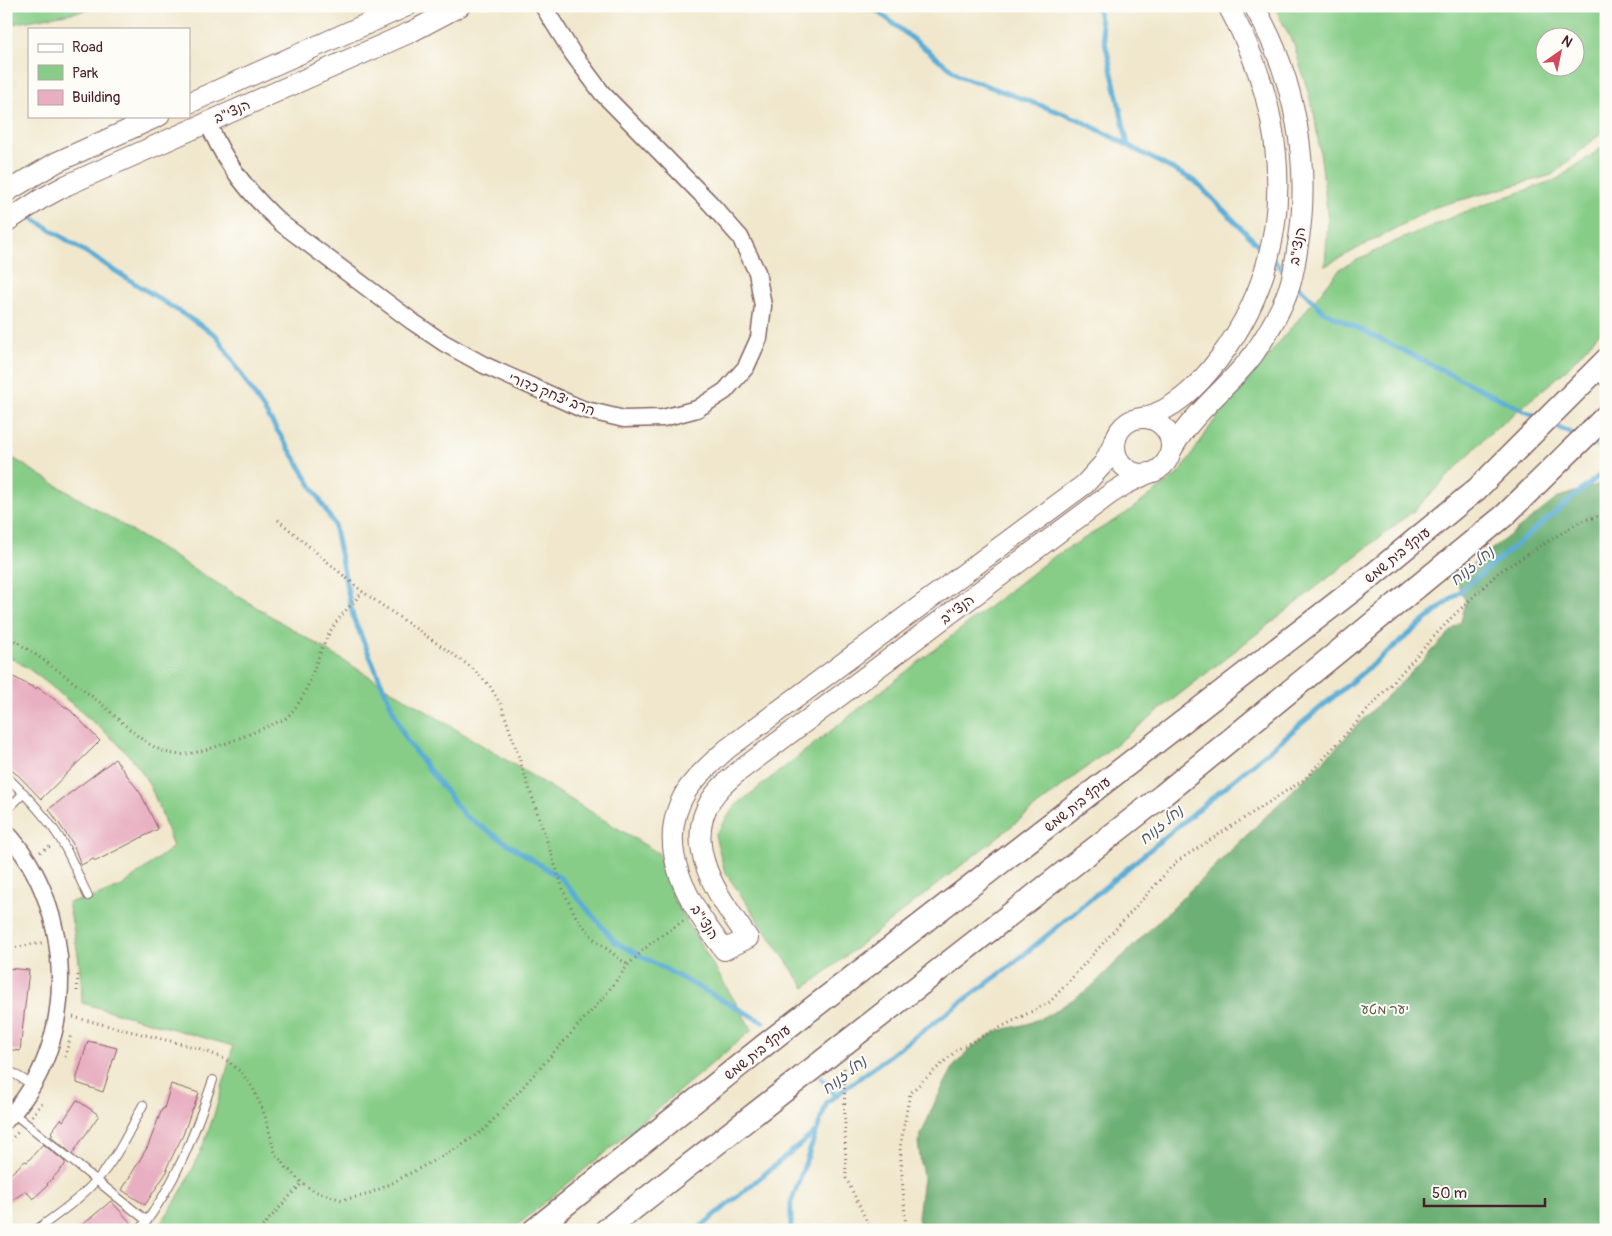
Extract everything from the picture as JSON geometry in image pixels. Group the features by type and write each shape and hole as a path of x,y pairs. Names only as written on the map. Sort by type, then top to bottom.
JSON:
{"main road":[{"name":"עוקף בית שמש","path":"534,1230 766,1044 1374,574 1477,489 1602,372"},
{"path":"606,1230 1163,795 1505,515 1606,416"}],"street":[{"name":"הנצי\"ב","path":"190,103 407,6"},
{"name":"הנצי\"ב","path":"6,222 41,199 67,185 411,32 460,6"},
{"name":"הרב יצחק כדורי","path":"208,122 212,134 236,173 270,214 413,322 459,352 582,409 624,419 663,418 697,409 725,391 746,367 759,338 763,306 757,272 740,237 710,203 602,93 573,54 542,6"},
{"name":"הנצי\"ב","path":"1142,418 1160,413 1175,404 1190,392 1211,369 1228,347 1252,306 1267,264 1277,202 1278,180 1275,139 1267,100 1256,64 1242,31 1228,6"},
{"name":"הנצי\"ב","path":"1170,453 1180,435 1232,380 1266,336 1289,288 1297,250 1302,218 1303,195 1297,126 1273,45 1254,6"},
{"path":"6,192 57,162 155,118"},
{"path":"1142,418 1155,420 1165,428 1171,440 1170,453 1164,465 1158,470 1149,473 1136,473 1125,466 1119,460 1116,452 1116,439 1120,430 1126,424 1142,418"},
{"name":"הנצי\"ב","path":"1116,439 1104,463 1085,484 727,749 704,770 687,790 677,811 672,831 677,871 697,912 724,950 748,938 712,882 701,848 700,832 703,817 710,801 722,786 738,772 1110,494 1149,473"},
{"path":"6,832 23,853 37,879 49,908 49,942 61,979 58,1013 51,1044 32,1085 10,1116"}],"lane":[{"path":"6,776 24,793 58,835 72,860 88,896"},
{"path":"6,811 24,793"},
{"path":"6,1069 32,1085"},
{"path":"140,1230 171,1184 183,1160 213,1080"},
{"path":"36,1230 71,1205 113,1161 143,1105"},
{"path":"10,1116 96,1180 147,1221"}],"path":[{"path":"906,1230 900,1148 910,1093 958,1049 1050,1002 1176,862 1305,778 1466,602 1499,572 1581,521 1606,514"},
{"path":"278,520 363,592 471,667 490,686 502,707 564,892 572,909 576,917 594,939 628,965"},
{"path":"6,635 54,667 141,738 159,749 174,755 200,753 285,719 304,696 329,633 341,615 363,592"},
{"path":"58,1013 198,1048 225,1058 241,1072 253,1088 264,1116 275,1154 302,1183 314,1191 342,1200 366,1195 390,1184 459,1147 485,1128 603,998 628,965 650,944 697,912"},
{"path":"40,935 49,942"},
{"path":"6,949 49,942"},
{"path":"43,952 49,942"},
{"path":"843,1045 846,1178 871,1230"},
{"path":"259,1230 302,1183"}],"green space":[{"path":"6,6 109,6 6,25"},
{"path":"1274,6 1606,6 1606,129 1552,175 1435,207 1325,266 1328,220 1314,112 1294,45"},
{"path":"1606,145 1606,325 1565,371 1488,435 1417,508 805,988 725,872 715,835 735,806 1050,559 1125,514 1179,474 1214,421 1341,268 1394,242 1459,214 1557,179"},
{"path":"6,454 658,853 674,900 752,1030 512,1230 156,1230 184,1186 195,1164 213,1119 233,1046 82,1003 76,940 68,902 89,899 122,886 173,847 154,795 140,769 132,759 107,734 53,688 26,667 6,655"},
{"name":"יער מטע","path":"1606,482 1606,1230 920,1230 918,1217 923,1178 918,1142 934,1104 954,1066 972,1047 997,1031 1027,1024 1052,1013 1090,988 1334,750 1461,621 1466,602 1455,578 1559,497"}],"building":[{"path":"6,673 36,689 37,687 71,711 100,741 41,799 19,776 6,766"},
{"path":"115,759 141,794 158,829 96,861 93,859 81,865 73,844 49,809"},
{"path":"6,968 29,970 20,1051 6,1049"},
{"path":"88,1041 117,1048 103,1092 77,1083 77,1077"},
{"path":"171,1084 199,1093 183,1135 166,1169 168,1170 145,1205 122,1190 148,1146 162,1109 164,1109"},
{"path":"77,1100 99,1115 72,1154 51,1136 53,1134 51,1132 61,1119 63,1121"},
{"path":"43,1144 65,1162 65,1165 33,1199 26,1191 6,1204 6,1178 25,1161 27,1162"},
{"path":"111,1201 131,1223 123,1230 76,1230"}],"waterway":[{"path":"871,6 960,76 1078,119 1195,181 1264,251"},
{"path":"1097,6 1128,145"},
{"path":"6,202 16,208"},
{"path":"26,214 216,335 293,455 334,524 353,617 406,740 465,816 562,879 615,942 763,1022"},
{"path":"1272,259 1287,274"},
{"path":"1296,284 1323,311 1539,418"},
{"path":"1551,424 1577,436"},
{"path":"1587,441 1606,451"},
{"name":"נחל זנוח","path":"791,1230 791,1203 827,1102 1009,967 1606,470"},
{"path":"821,1078 836,1095"},
{"path":"697,1230 814,1133"}]}
